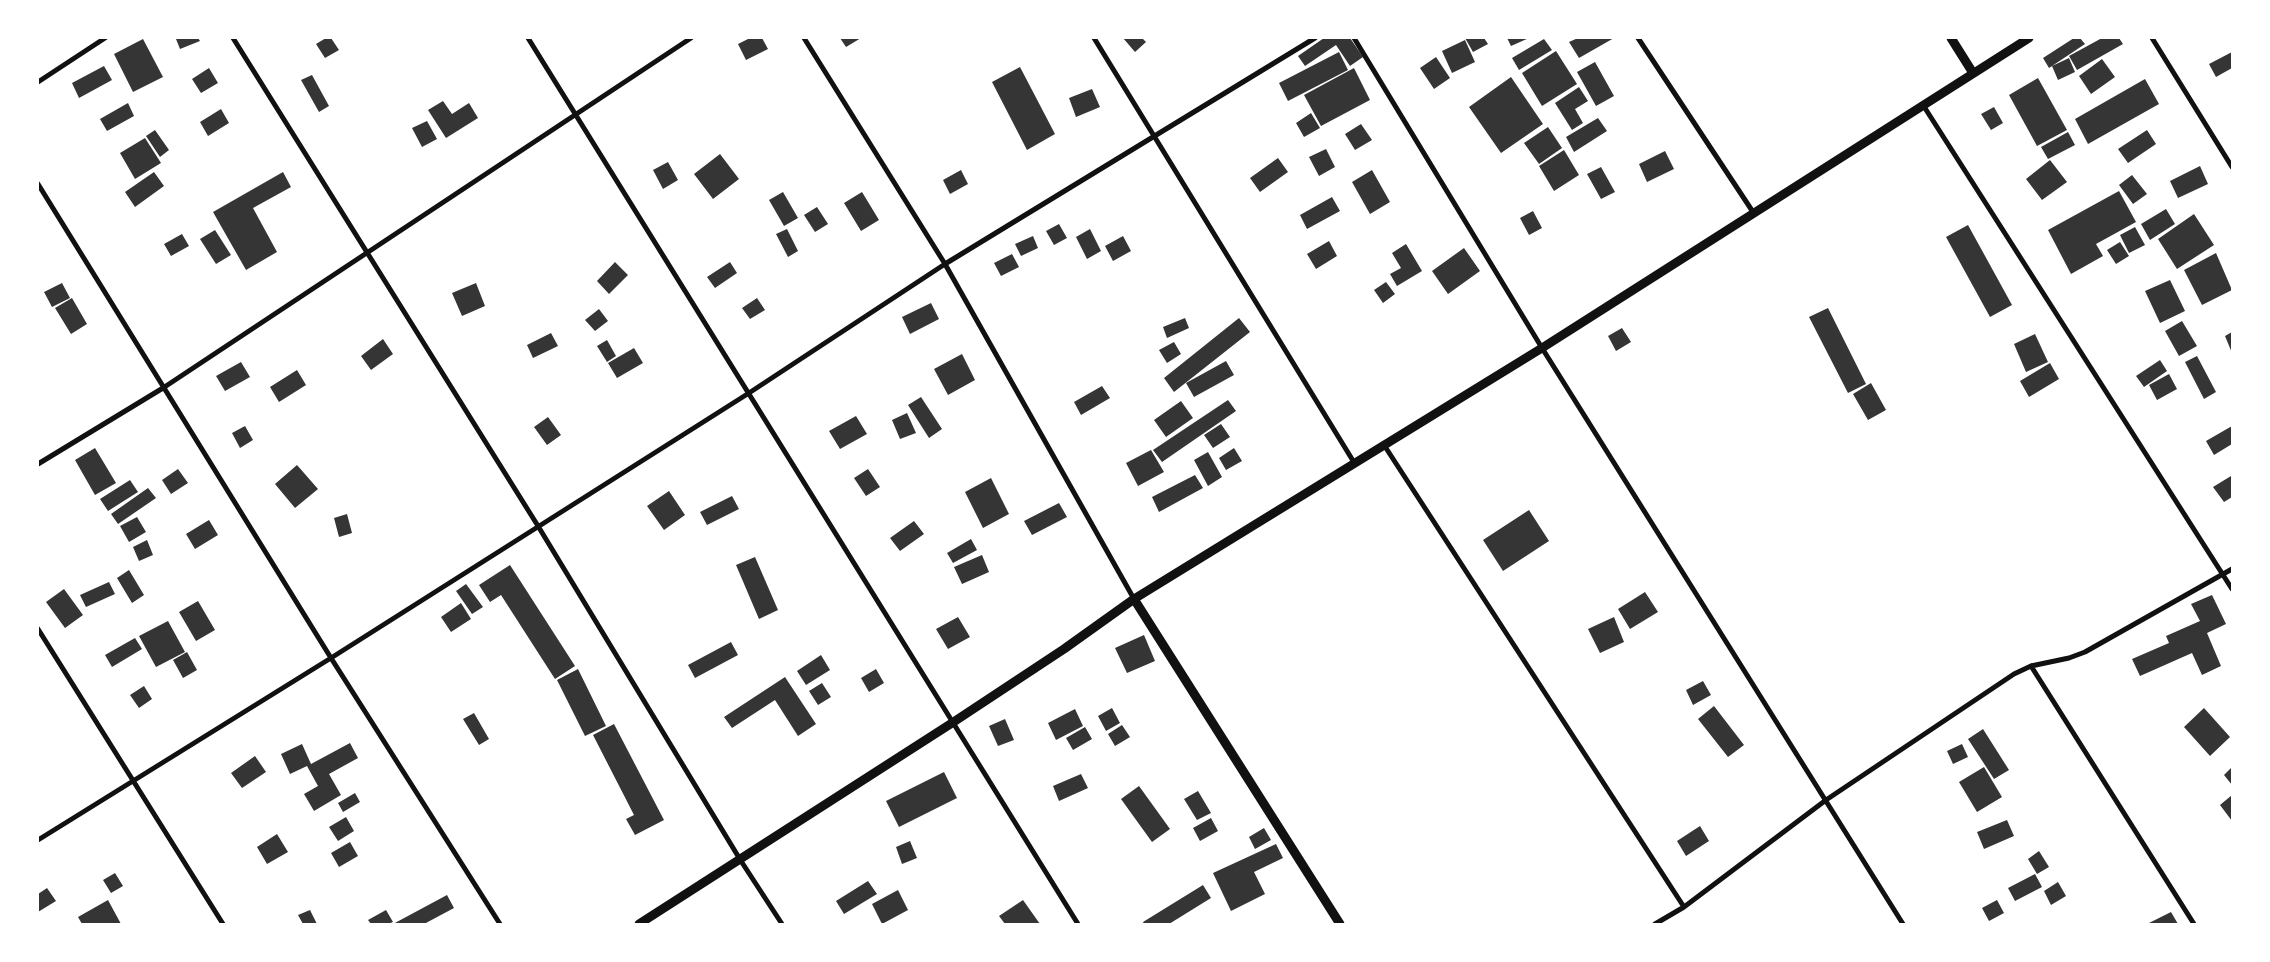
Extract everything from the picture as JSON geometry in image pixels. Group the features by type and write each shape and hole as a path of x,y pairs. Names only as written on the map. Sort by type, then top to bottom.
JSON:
{"street":[{"path":"38,82 105,38"},
{"path":"233,38 538,526 741,861 782,924"},
{"path":"528,38 952,724 1078,924"},
{"path":"38,464 163,388 691,38"},
{"path":"804,38 945,264 1134,598 1340,924"},
{"path":"1094,38 1355,464"},
{"path":"38,840 135,781 749,393 945,264 1315,38"},
{"path":"1354,38 1542,348 1902,924"},
{"path":"1638,38 1753,212"},
{"path":"1951,38 1974,73"},
{"path":"639,924 741,861 952,724 1064,649 1134,598 1542,348 2029,38"},
{"path":"2152,38 2232,167"},
{"path":"1923,105 2232,589"},
{"path":"38,184 330,658 500,924"},
{"path":"1384,445 1684,906"},
{"path":"1655,924 1684,906 1826,800 2014,674 2031,666 2069,658 2085,652 2232,570"},
{"path":"38,629 223,924"},
{"path":"2031,666 2194,924"}],"building":[{"path":"198,38 200,41 180,49 176,39"},
{"path":"326,38 331,38 339,50 325,58 316,44"},
{"path":"750,38 762,38 768,49 746,60 738,44"},
{"path":"840,38 861,38 846,47"},
{"path":"1123,38 1142,38 1146,42 1135,52"},
{"path":"1324,38 1350,38 1363,57 1350,66 1336,45 1305,66 1298,56"},
{"path":"1465,38 1484,38 1488,44 1473,52"},
{"path":"1507,38 1529,38 1511,46"},
{"path":"1578,38 1614,38 1579,58 1569,42"},
{"path":"2074,38 2080,38 2085,44 2049,68 2043,58"},
{"path":"2102,38 2119,38 2123,44 2077,70 2069,56"},
{"path":"143,39 163,77 133,92 114,54"},
{"path":"1544,39 1552,50 1519,70 1512,58"},
{"path":"1465,40 1475,62 1452,73 1442,51"},
{"path":"1556,51 1577,84 1542,106 1522,73"},
{"path":"1339,52 1348,70 1288,101 1279,83"},
{"path":"2232,52 2232,68 2216,77 2209,64"},
{"path":"1436,57 1450,78 1434,89 1420,68"},
{"path":"2069,58 2075,72 2058,80 2052,66"},
{"path":"2102,59 2115,77 2091,94 2079,76"},
{"path":"1595,62 1614,96 1596,106 1577,72"},
{"path":"104,66 112,80 79,98 72,83"},
{"path":"1020,67 1055,134 1027,150 992,82"},
{"path":"209,68 218,83 201,93 192,79"},
{"path":"1354,68 1370,100 1321,126 1304,95"},
{"path":"312,75 329,106 319,112 301,80"},
{"path":"1511,77 1543,124 1501,153 1469,107"},
{"path":"2038,78 2067,130 2037,146 2009,95"},
{"path":"2145,79 2159,104 2088,144 2075,119"},
{"path":"1579,87 1588,101 1575,109 1583,123 1572,130 1555,103"},
{"path":"1092,89 1100,107 1076,117 1069,98"},
{"path":"443,101 452,114 469,103 478,118 446,138 428,110"},
{"path":"128,103 134,116 107,131 100,119"},
{"path":"1994,107 2003,123 1991,130 1981,114"},
{"path":"221,109 229,123 208,136 200,122"},
{"path":"1311,113 1320,128 1304,137 1296,123"},
{"path":"1598,118 1607,131 1574,152 1566,137"},
{"path":"427,121 437,139 422,147 412,128"},
{"path":"1361,124 1372,140 1355,150 1345,134"},
{"path":"1548,127 1562,148 1539,164 1524,143"},
{"path":"155,130 169,150 160,157 146,136"},
{"path":"2147,130 2156,144 2128,163 2118,149"},
{"path":"2068,132 2075,145 2048,159 2041,147"},
{"path":"145,138 161,163 135,179 120,153"},
{"path":"1326,149 1335,167 1319,176 1309,157"},
{"path":"1564,150 1579,175 1554,191 1539,166"},
{"path":"1665,151 1674,169 1647,182 1639,164"},
{"path":"720,154 739,179 713,199 694,174"},
{"path":"1278,158 1288,172 1260,192 1250,178"},
{"path":"2050,160 2067,182 2042,200 2026,179"},
{"path":"668,162 678,180 663,189 653,170"},
{"path":"2200,166 2208,184 2178,198 2170,181"},
{"path":"1601,167 1615,192 1601,199 1587,174"},
{"path":"961,170 968,184 950,194 943,180"},
{"path":"1372,170 1390,202 1370,214 1352,182"},
{"path":"154,172 164,186 135,207 125,192"},
{"path":"283,172 291,187 253,208 277,252 246,270 213,212"},
{"path":"2132,175 2147,194 2133,204 2119,185"},
{"path":"2119,191 2136,222 2096,244 2103,256 2071,274 2048,230"},
{"path":"783,192 798,218 784,226 769,200"},
{"path":"862,192 879,220 861,231 844,203"},
{"path":"1332,197 1340,211 1307,229 1300,215"},
{"path":"817,207 828,224 815,232 804,215"},
{"path":"2166,209 2175,224 2150,240 2141,224"},
{"path":"1533,211 1542,228 1529,235 1520,218"},
{"path":"2194,214 2214,245 2177,269 2158,239"},
{"path":"1059,224 1067,238 1054,245 1046,231"},
{"path":"1968,225 2012,305 1990,317 1946,237"},
{"path":"2135,227 2145,245 2129,253 2120,235"},
{"path":"787,229 798,251 788,257 776,234"},
{"path":"1090,229 1101,251 1087,259 1076,237"},
{"path":"215,230 231,255 216,264 200,239"},
{"path":"182,234 189,246 171,256 164,244"},
{"path":"1033,236 1038,248 1021,256 1015,244"},
{"path":"1123,236 1131,251 1113,261 1105,246"},
{"path":"1329,241 1337,256 1316,269 1307,254"},
{"path":"2120,242 2129,256 2116,264 2107,250"},
{"path":"1406,244 1422,271 1397,286 1390,274 1401,268 1392,253"},
{"path":"1464,248 1480,271 1448,294 1432,271"},
{"path":"2216,253 2232,290 2202,305 2184,270"},
{"path":"1012,254 1019,267 1001,276 994,263"},
{"path":"615,262 628,275 609,294 597,281"},
{"path":"730,262 737,273 715,288 707,277"},
{"path":"2170,280 2185,311 2160,323 2145,291"},
{"path":"1386,282 1395,294 1383,303 1374,290"},
{"path":"62,283 70,298 52,307 44,292"},
{"path":"476,283 485,306 462,316 452,293"},
{"path":"72,298 87,324 71,334 55,308"},
{"path":"757,298 765,310 750,319 742,308"},
{"path":"931,303 939,319 910,334 902,317"},
{"path":"1828,308 1866,384 1848,393 1809,317"},
{"path":"599,309 608,321 595,331 585,320"},
{"path":"1185,318 1189,328 1167,338 1163,327"},
{"path":"1239,318 1250,332 1174,392 1164,378"},
{"path":"2182,321 2197,346 2179,356 2165,331"},
{"path":"1622,328 1631,342 1616,351 1608,336"},
{"path":"2232,332 2232,353 2225,336"},
{"path":"551,333 558,346 533,358 527,345"},
{"path":"2035,334 2048,362 2026,372 2014,344"},
{"path":"383,339 393,354 371,370 361,356"},
{"path":"607,340 616,356 607,362 597,346"},
{"path":"1174,342 1181,354 1167,363 1159,350"},
{"path":"634,348 643,363 617,378 608,363"},
{"path":"962,354 975,380 948,395 934,369"},
{"path":"2197,356 2216,392 2204,399 2185,362"},
{"path":"2160,360 2167,371 2144,387 2136,376"},
{"path":"1226,361 1234,375 1194,397 1186,383"},
{"path":"241,362 250,377 225,391 216,376"},
{"path":"2050,363 2059,379 2029,397 2020,381"},
{"path":"297,370 306,385 279,402 270,387"},
{"path":"2169,374 2177,389 2157,400 2149,385"},
{"path":"1871,383 1886,410 1868,420 1853,394"},
{"path":"1102,386 1110,398 1081,415 1074,402"},
{"path":"921,397 942,429 929,438 908,405"},
{"path":"1228,400 1236,411 1162,462 1153,450"},
{"path":"1181,401 1193,418 1166,437 1154,420"},
{"path":"907,413 916,433 900,439 892,420"},
{"path":"856,416 867,434 840,449 829,431"},
{"path":"548,417 561,435 547,445 534,427"},
{"path":"1221,424 1230,437 1213,448 1204,435"},
{"path":"245,426 253,440 240,448 232,433"},
{"path":"2232,426 2232,444 2214,455 2206,441"},
{"path":"95,448 116,483 95,495 75,460"},
{"path":"1234,448 1242,461 1226,470 1219,458"},
{"path":"1151,450 1164,472 1138,486 1126,463"},
{"path":"1208,452 1222,477 1208,486 1194,460"},
{"path":"297,465 318,489 295,508 275,484"},
{"path":"178,469 188,483 171,494 162,480"},
{"path":"868,469 880,487 866,496 854,478"},
{"path":"1195,475 1203,488 1159,512 1152,497"},
{"path":"2231,476 2232,497 2224,502 2213,487"},
{"path":"991,478 1009,514 983,528 965,492"},
{"path":"130,480 138,492 108,511 100,499"},
{"path":"148,488 156,498 118,524 111,514"},
{"path":"669,491 685,515 664,530 647,506"},
{"path":"732,496 739,509 707,525 700,512"},
{"path":"1059,503 1067,517 1032,535 1024,521"},
{"path":"1529,510 1549,541 1503,571 1483,540"},
{"path":"347,514 352,533 339,537 334,518"},
{"path":"137,517 146,532 129,542 120,526"},
{"path":"209,520 218,535 195,549 186,534"},
{"path":"914,521 924,534 900,551 890,538"},
{"path":"971,539 977,550 953,563 947,553"},
{"path":"147,540 153,555 139,561 133,547"},
{"path":"982,555 989,572 962,584 954,567"},
{"path":"755,557 778,610 759,619 736,565"},
{"path":"510,565 575,666 555,679 501,595 490,602 479,585"},
{"path":"129,570 144,595 132,603 117,578"},
{"path":"109,582 115,594 86,607 80,595"},
{"path":"466,584 483,607 472,614 456,591"},
{"path":"64,589 83,615 65,628 46,602"},
{"path":"1645,592 1658,612 1630,629 1618,609"},
{"path":"2212,595 2226,624 2207,633 2221,666 2202,675 2192,653 2140,676 2132,659 2169,643 2166,636 2200,621 2191,604"},
{"path":"198,601 215,630 196,641 179,612"},
{"path":"461,603 471,619 451,632 441,617"},
{"path":"958,617 970,637 948,649 936,629"},
{"path":"1614,617 1624,642 1600,653 1588,629"},
{"path":"168,621 185,652 156,667 139,636"},
{"path":"1144,635 1155,661 1127,673 1115,648"},
{"path":"135,638 142,649 112,667 105,655"},
{"path":"731,642 738,655 695,678 688,665"},
{"path":"187,652 197,670 183,678 173,660"},
{"path":"821,655 830,670 806,685 797,671"},
{"path":"578,669 606,726 585,736 557,680"},
{"path":"876,669 884,683 869,692 861,678"},
{"path":"785,677 816,724 798,736 775,700 732,728 724,717"},
{"path":"1703,681 1711,695 1693,705 1686,690"},
{"path":"822,683 831,697 818,705 809,691"},
{"path":"144,686 152,699 139,708 130,695"},
{"path":"1714,706 1744,745 1728,757 1698,719"},
{"path":"1112,708 1120,723 1106,731 1098,716"},
{"path":"2204,708 2230,737 2210,756 2184,727"},
{"path":"1075,709 1083,726 1056,740 1048,723"},
{"path":"474,713 489,739 479,745 463,719"},
{"path":"1005,719 1014,740 998,746 989,726"},
{"path":"614,724 664,820 635,835 626,819 634,815 593,735"},
{"path":"1122,725 1130,737 1115,746 1108,734"},
{"path":"1085,727 1092,739 1073,750 1066,738"},
{"path":"1983,729 2009,770 1994,779 1968,739"},
{"path":"350,743 358,758 329,774 341,795 314,811 304,794 318,786 307,766 290,774 281,754 302,744 311,764"},
{"path":"1962,744 1968,757 1953,764 1947,751"},
{"path":"255,756 266,772 242,788 231,773"},
{"path":"1984,767 2002,797 1977,812 1959,782"},
{"path":"2232,767 2232,785 2224,775"},
{"path":"944,772 957,798 899,827 886,801"},
{"path":"1081,774 1088,788 1059,801 1053,786"},
{"path":"1139,786 1170,829 1152,842 1121,799"},
{"path":"1198,791 1211,813 1197,820 1184,799"},
{"path":"355,793 360,802 343,812 338,803"},
{"path":"2232,795 2232,821 2220,805"},
{"path":"346,817 354,831 338,841 329,827"},
{"path":"1211,818 1218,831 1200,841 1193,828"},
{"path":"2007,820 2014,836 1984,849 1977,832"},
{"path":"1700,826 1709,841 1686,856 1677,841"},
{"path":"1264,828 1271,840 1255,849 1249,837"},
{"path":"277,834 288,852 267,864 257,847"},
{"path":"910,841 917,858 902,864 896,847"},
{"path":"350,842 358,856 339,867 331,853"},
{"path":"1276,844 1283,858 1254,872 1265,894 1231,911 1213,873"},
{"path":"2039,851 2049,867 2037,874 2028,859"},
{"path":"115,873 123,886 111,893 103,880"},
{"path":"2035,874 2042,887 2015,901 2008,888"},
{"path":"868,881 877,894 844,914 836,901"},
{"path":"2058,882 2066,896 2051,905 2044,891"},
{"path":"1203,885 1211,898 1169,924 1144,924 1143,922"},
{"path":"47,888 56,901 38,912 38,894"},
{"path":"898,890 908,910 882,924 872,904"},
{"path":"447,895 454,908 424,924 393,924"},
{"path":"108,900 121,924 82,924 78,917"},
{"path":"1023,900 1040,924 1005,924 999,916"},
{"path":"1997,900 2004,913 1989,921 1982,908"},
{"path":"310,910 317,924 303,924 298,915"},
{"path":"386,910 393,922 388,924 371,924 368,920"},
{"path":"2171,912 2178,924 2147,924"}]}
